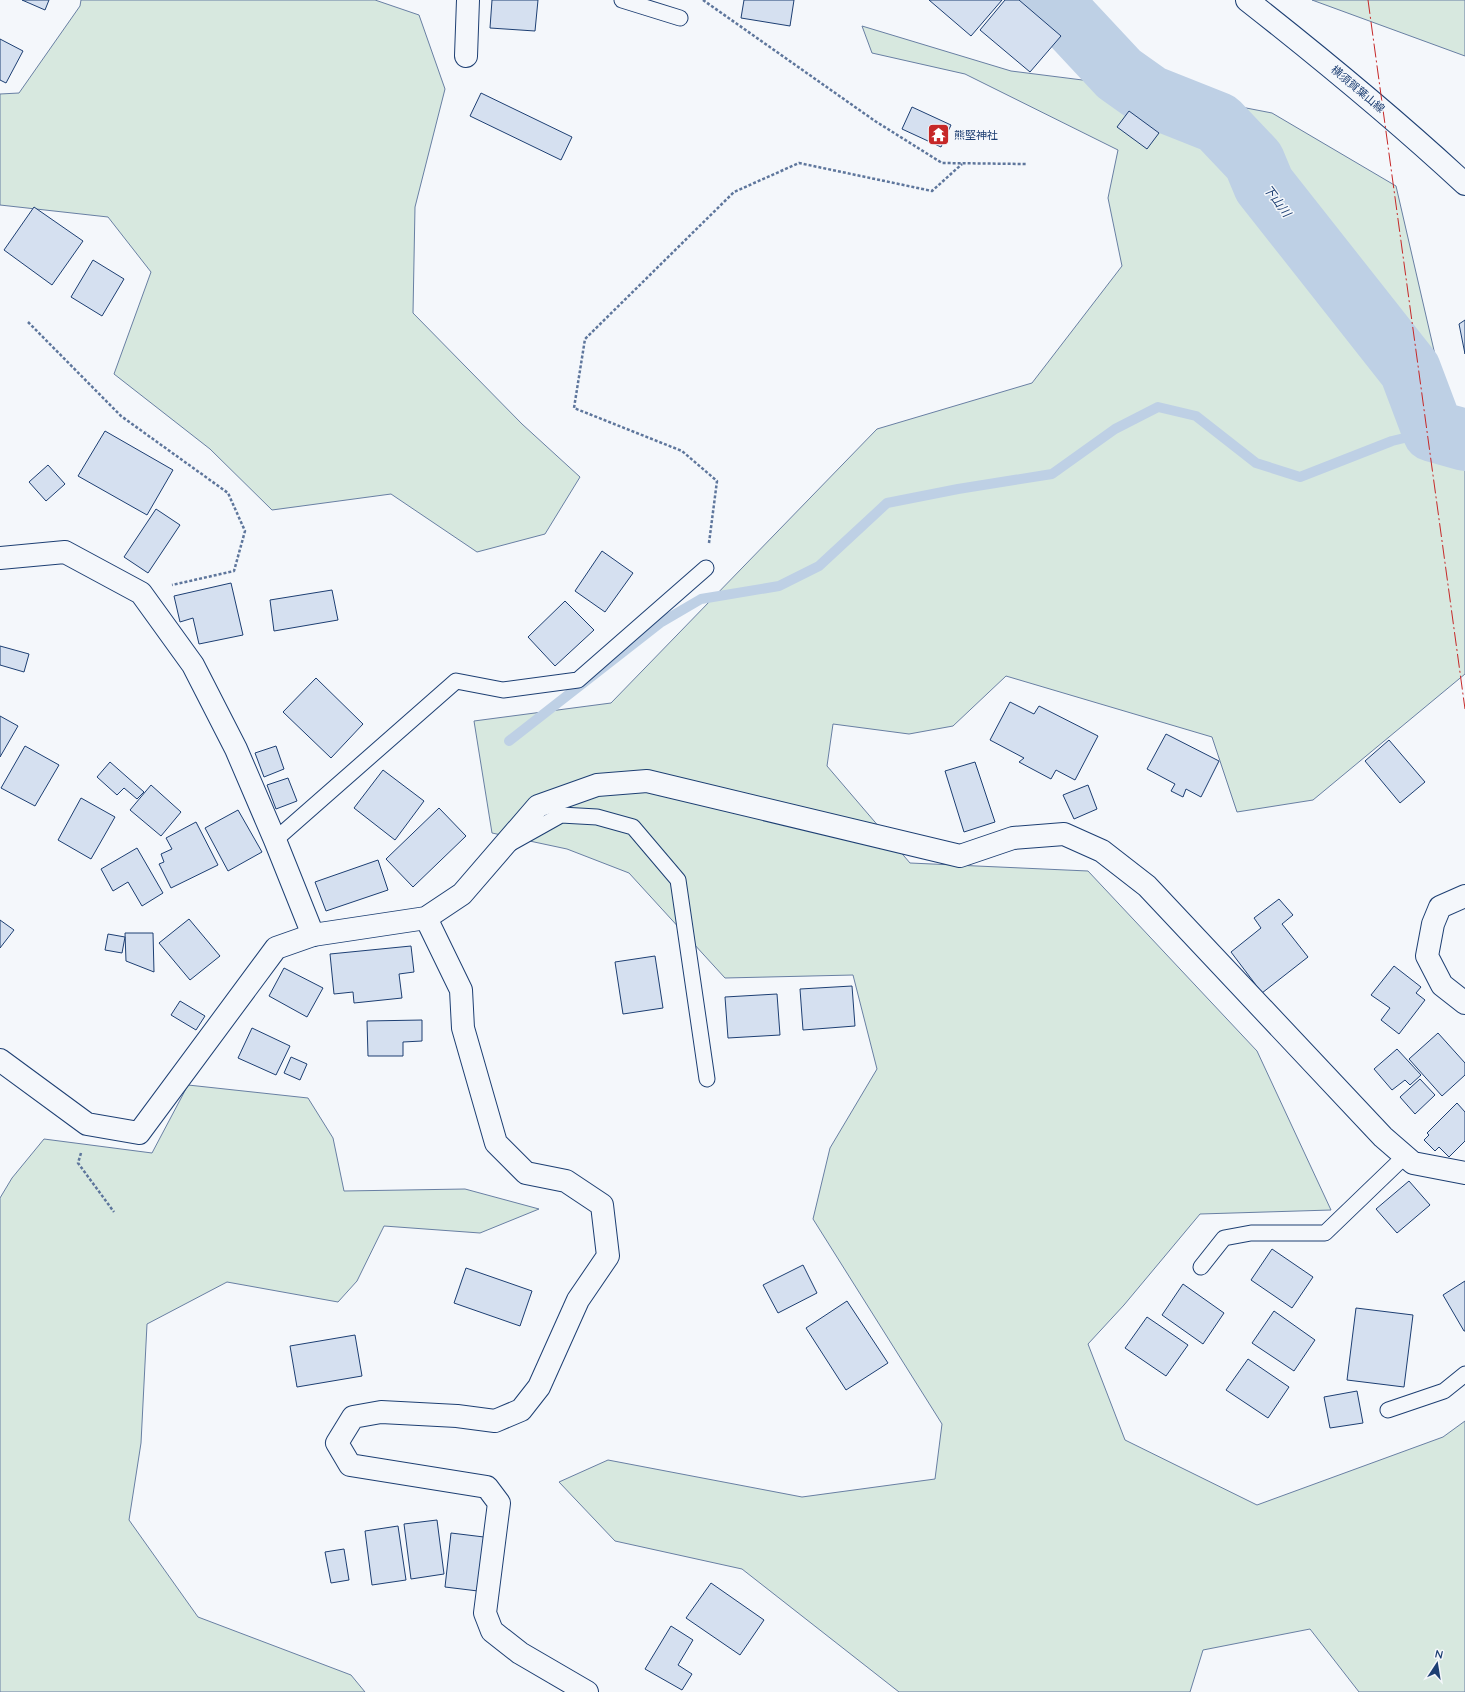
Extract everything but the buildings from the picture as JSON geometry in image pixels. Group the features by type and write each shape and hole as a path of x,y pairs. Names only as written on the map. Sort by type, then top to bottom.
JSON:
{"street":[{"path":"466,56 468,0"},
{"name":"横須賀葉山線","path":"1247,0 1328,64 1401,125 1465,184"},
{"path":"0,558 65,552 141,593 193,665 236,749 275,840 313,935"},
{"path":"0,1060 87,1124 139,1133 276,948 313,935 426,918 462,894 538,806 597,784 647,781 960,856 1013,838 1064,834 1102,851 1147,886 1383,1137 1413,1163 1465,1172"},
{"path":"1465,896 1440,907 1433,924 1427,956 1442,984 1465,1003"},
{"path":"426,918 461,990 463,1028 496,1143 526,1173 566,1181 602,1205 608,1256 578,1300 539,1387 521,1410 496,1421 457,1416 381,1412 353,1417 337,1444 350,1465 487,1487 499,1502 485,1613 492,1631 520,1653 587,1692"}],"lane":[{"path":"622,0 680,18"},
{"path":"275,840 456,681 503,690 578,680 706,568"},
{"path":"502,849 561,815 598,817 633,827 678,880 707,1079"},
{"path":"1201,1267 1224,1238 1251,1233 1325,1232 1405,1156"},
{"path":"1388,1410 1444,1391 1465,1374"}],"path":[{"path":"703,0 875,121 942,163 1026,164"},
{"path":"706,568 717,481 682,451 574,408 585,339 734,192 799,163 932,191 962,164"},
{"path":"28,322 121,416 228,494 245,532 234,571 141,593"},
{"path":"87,1124 78,1163 114,1212"}],"shaded area":[{"path":"81,0 375,0 419,15 445,89 415,207 413,313 522,424 580,477 545,534 477,552 391,494 272,510 210,449 114,374 151,272 108,217 0,205 0,94 19,93 80,6"},
{"path":"1312,0 1465,0 1465,56"},
{"path":"862,26 1011,71 1138,87 1272,113 1396,186 1448,411 1465,435 1465,674 1313,800 1237,812 1212,737 1006,676 953,726 909,734 833,724 827,766 910,863 1088,871 1257,1051 1331,1210 1200,1214 1124,1305 1088,1344 1125,1440 1257,1505 1443,1437 1465,1421 1465,1692 1359,1692 1310,1629 1203,1650 1190,1692 899,1692 742,1569 615,1541 559,1482 608,1460 802,1497 935,1479 942,1424 813,1219 830,1148 877,1069 853,975 725,978 629,873 567,849 492,833 474,721 611,703 877,429 1032,383 1122,266 1108,198 1118,150 965,74 872,53"},
{"path":"188,1085 308,1098 333,1138 344,1191 465,1189 539,1209 480,1233 384,1226 357,1281 338,1302 227,1282 147,1324 141,1443 129,1520 198,1617 351,1675 365,1692 0,1692 0,1198 12,1178 44,1139 152,1153"}],"waterway":[{"name":"下山川","path":"1046,0 1064,15 1119,74 1150,96 1218,123 1254,161 1264,185 1410,370 1433,431 1465,440"},
{"path":"509,741 660,623 701,599 779,586 819,566 887,503 958,489 1052,474 1115,429 1158,407 1196,416 1256,463 1300,477 1392,441 1433,431"}],"power":[{"path":"1368,0 1465,709"}],"place":[{"name":"熊堅神社","path":"938,135"}]}
